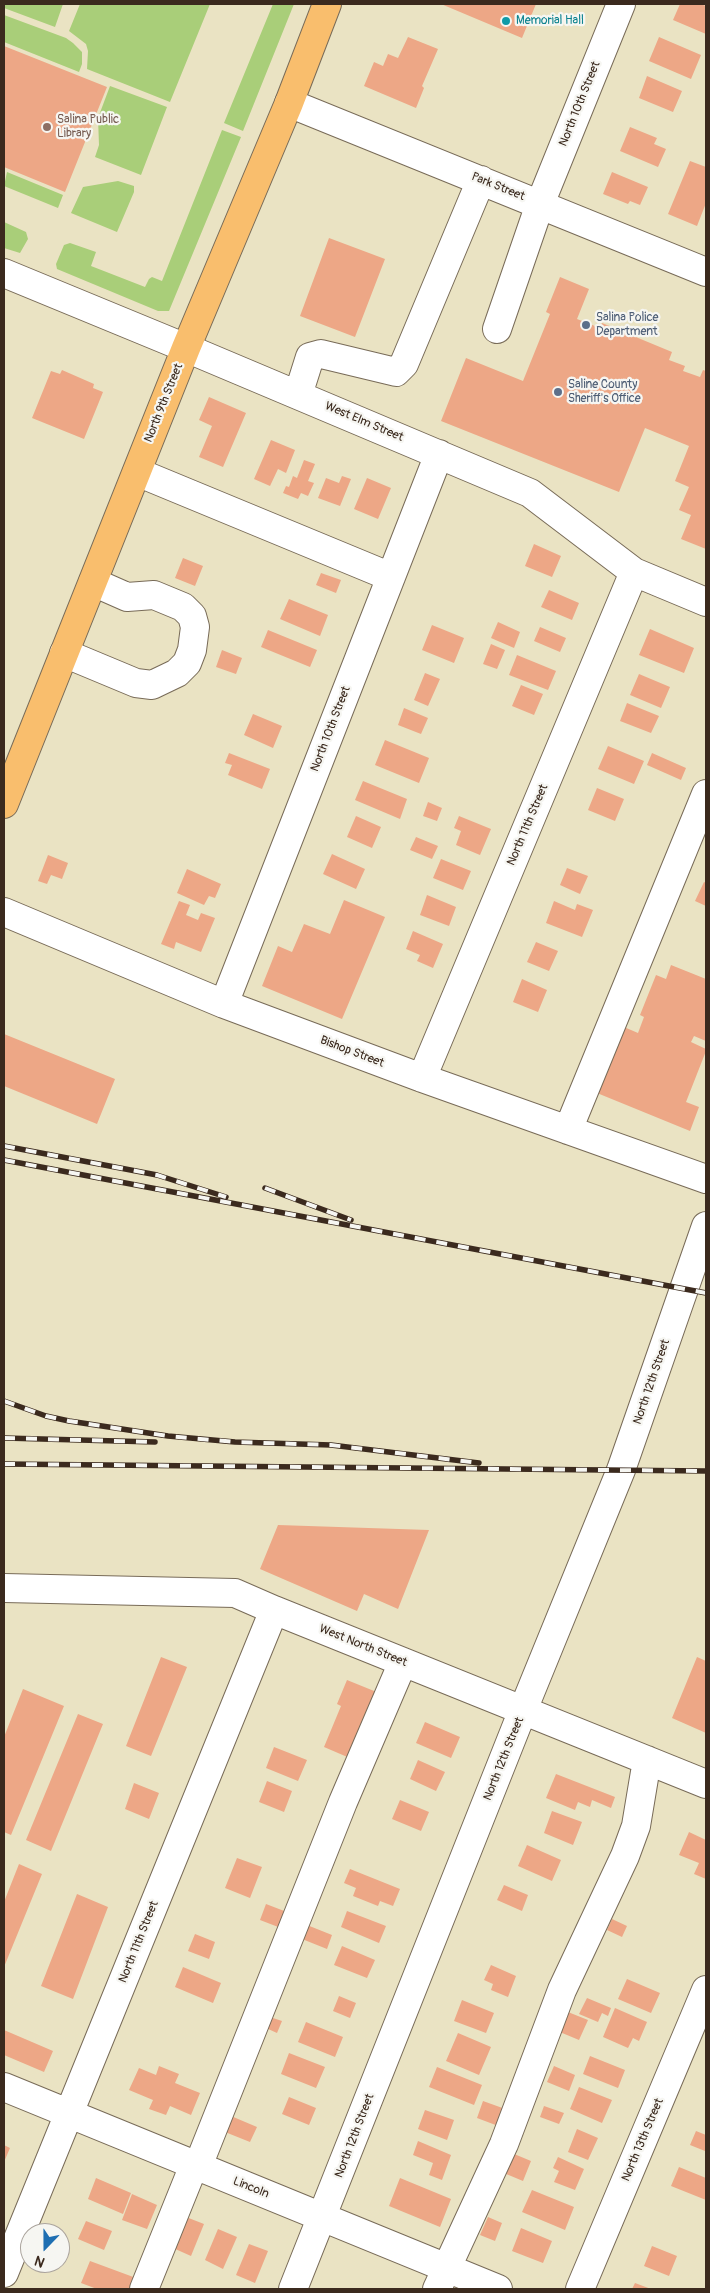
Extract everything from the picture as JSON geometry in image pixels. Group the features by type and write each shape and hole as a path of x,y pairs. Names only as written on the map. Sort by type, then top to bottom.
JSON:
{"main road":[{"name":"North 9th Street","path":"4,804 186,348 289,103 327,4"}],"street":[{"name":"North 10th Street","path":"497,329 540,204 621,4"},
{"name":"Park Street","path":"289,103 706,272"},
{"path":"298,395 310,357 321,354 396,372 404,364 482,180"},
{"name":"West Elm Street","path":"4,274 186,348 530,493 634,572 706,602"},
{"name":"North 10th Street","path":"224,1004 438,454"},
{"path":"137,472 391,576"},
{"name":"North 11th Street","path":"422,1078 634,572"},
{"path":"64,653 136,683 152,685 177,673 187,664 192,650 194,627 192,616 183,607 154,595 127,597 93,582"},
{"path":"568,1130 706,794"},
{"name":"Bishop Street","path":"4,912 224,1004 422,1078 706,1179"},
{"name":"North 12th Street","path":"293,2289 323,2218 523,1710 621,1470 706,1226"},
{"name":"West North Street","path":"4,1588 235,1593 706,1784"},
{"name":"North 11th Street","path":"4,2273 274,1610"},
{"path":"144,2289 196,2166 343,1802 403,1662"},
{"path":"441,2279 504,2144 562,1990 625,1856 636,1826 647,1760"},
{"name":"North 13th Street","path":"580,2289 706,1990"},
{"name":"Lincoln","path":"4,2087 323,2218 441,2279 498,2289"}],"green space":[{"path":"4,4 63,4 55,27 4,8"},
{"path":"80,4 210,4 170,102 87,69 88,51 86,44 69,31"},
{"path":"273,4 294,4 243,131 224,123"},
{"path":"4,15 66,38 73,43 82,52 82,64 79,72 4,42"},
{"path":"110,86 167,107 141,175 95,157 99,145 98,118"},
{"path":"222,130 241,137 169,311 158,311 57,269 56,264 64,245 70,243 96,252 91,266 145,287 152,277 162,281"},
{"path":"7,172 63,195 58,208 4,186"},
{"path":"118,181 134,186 134,192 117,232 71,213 83,187"},
{"path":"4,222 26,232 28,239 20,253 4,248"}],"building":[{"name":"Memorial Hall","path":"441,4 536,4 522,38"},
{"path":"680,4 700,4 706,6 706,34 673,20"},
{"path":"408,37 438,49 422,86 424,88 416,108 364,86 374,62 383,66 388,54 398,58"},
{"path":"659,37 701,55 691,79 649,61"},
{"name":"Salina Public Library","path":"4,46 107,87 65,192 4,167"},
{"path":"647,76 682,91 673,112 639,98"},
{"path":"630,127 657,138 654,144 666,149 658,167 620,151"},
{"path":"690,161 706,167 706,203 697,226 668,214"},
{"path":"612,172 648,187 640,205 630,201 628,204 603,194"},
{"path":"329,238 385,259 355,337 300,316"},
{"path":"560,277 589,289 577,319 600,328 602,323 672,352 669,360 685,366 683,371 700,377 703,370 706,371 706,549 681,539 691,515 679,510 689,487 675,481 689,446 645,428 619,492 441,421 466,358 523,381 550,314 546,312"},
{"path":"62,370 94,384 93,388 103,392 84,439 32,418 51,371 60,374"},
{"path":"209,397 246,413 223,467 199,457 212,426 199,420"},
{"path":"271,440 295,450 286,473 278,469 270,486 254,479"},
{"path":"304,460 315,464 308,481 314,483 308,496 301,493 298,499 283,493 286,486 289,487 293,476 297,478"},
{"path":"342,476 351,479 340,506 318,498 326,478 339,483"},
{"path":"367,478 391,488 378,519 354,509"},
{"path":"534,544 561,556 552,577 525,566"},
{"path":"183,558 203,566 195,586 175,578"},
{"path":"321,573 341,580 336,593 316,585"},
{"path":"549,590 579,603 572,620 541,607"},
{"path":"289,599 328,615 320,636 280,619"},
{"path":"498,622 520,632 514,648 491,638"},
{"path":"432,625 464,638 454,663 422,650"},
{"path":"540,627 566,638 560,652 534,641"},
{"path":"650,629 694,648 684,673 639,655"},
{"path":"268,630 317,650 310,667 261,647"},
{"path":"491,644 505,650 497,669 483,664"},
{"path":"222,650 242,658 236,674 216,667"},
{"path":"517,655 556,671 548,690 509,675"},
{"path":"425,673 440,679 428,706 414,700"},
{"path":"639,674 670,687 661,708 630,695"},
{"path":"521,685 543,694 534,715 512,706"},
{"path":"627,703 659,716 651,733 620,721"},
{"path":"404,708 428,718 421,734 398,725"},
{"path":"253,714 282,726 273,748 244,735"},
{"path":"385,740 429,758 419,783 375,765"},
{"path":"608,746 644,761 634,784 598,769"},
{"path":"229,753 270,769 262,789 228,775 232,765 225,763"},
{"path":"652,753 686,768 681,780 647,765"},
{"path":"363,781 407,799 400,819 355,800"},
{"path":"597,788 624,799 615,821 588,810"},
{"path":"428,802 442,808 437,821 423,816"},
{"path":"356,816 381,827 372,848 347,837"},
{"path":"459,816 491,829 480,855 456,845 461,831 454,828"},
{"path":"416,837 438,846 432,859 410,850"},
{"path":"332,854 365,869 356,889 323,874"},
{"path":"48,855 68,863 62,879 51,875 47,884 38,881"},
{"path":"441,859 471,871 463,890 433,878"},
{"path":"567,868 588,876 580,894 560,885"},
{"path":"187,869 221,884 215,898 209,896 204,905 177,893"},
{"path":"704,882 706,883 706,906 695,901"},
{"path":"427,895 456,907 449,926 420,915"},
{"path":"344,900 385,917 342,1019 262,986 278,946 292,952 304,924 330,934"},
{"path":"179,901 190,905 186,915 198,920 201,913 215,918 201,952 176,942 174,949 161,944"},
{"path":"554,901 575,910 577,904 593,910 582,937 546,923"},
{"path":"413,931 443,944 433,968 417,961 420,955 406,949"},
{"path":"536,942 558,951 549,971 527,962"},
{"path":"671,965 706,979 706,1041 694,1036 691,1042 706,1049 706,1051 686,1102 699,1107 690,1131 597,1093 624,1027 638,1033 644,1017 640,1015 656,975 666,979"},
{"path":"522,979 547,990 538,1012 513,1002"},
{"path":"4,1034 115,1079 97,1124 4,1086"},
{"path":"278,1525 429,1530 398,1609 364,1594 357,1611 260,1569"},
{"path":"161,1657 187,1667 151,1756 126,1746"},
{"path":"697,1657 706,1661 706,1733 672,1718"},
{"path":"347,1680 379,1693 352,1759 324,1747 341,1706 337,1704"},
{"path":"23,1689 64,1706 11,1835 4,1832 4,1737"},
{"path":"78,1714 103,1724 51,1851 26,1840"},
{"path":"425,1722 460,1737 451,1758 416,1743"},
{"path":"274,1747 307,1760 298,1781 266,1768"},
{"path":"418,1760 445,1772 436,1791 410,1779"},
{"path":"556,1774 615,1797 611,1808 592,1800 590,1807 578,1802 575,1810 546,1798"},
{"path":"267,1781 292,1791 284,1812 259,1802"},
{"path":"134,1783 159,1793 149,1819 125,1809"},
{"path":"400,1800 429,1812 421,1831 392,1819"},
{"path":"552,1811 582,1822 573,1845 544,1833"},
{"path":"689,1832 706,1840 706,1879 694,1874 699,1863 679,1855"},
{"path":"527,1845 561,1860 552,1881 518,1866"},
{"path":"237,1858 262,1867 250,1898 225,1888"},
{"path":"19,1864 42,1874 4,1967 4,1902"},
{"path":"350,1869 400,1889 393,1906 380,1901 378,1906 353,1896 356,1888 344,1883"},
{"path":"504,1885 528,1895 522,1911 497,1900"},
{"path":"77,1894 108,1907 73,1999 41,1986"},
{"path":"266,1904 292,1914 286,1930 260,1920"},
{"path":"347,1911 386,1926 379,1943 341,1927"},
{"path":"612,1919 627,1926 622,1937 607,1930"},
{"path":"307,1925 332,1935 327,1949 302,1939"},
{"path":"195,1934 215,1942 209,1959 188,1951"},
{"path":"342,1946 375,1960 367,1978 334,1965"},
{"path":"491,1965 516,1976 508,1997 491,1990 493,1984 484,1980"},
{"path":"183,1967 221,1983 213,2003 175,1987"},
{"path":"627,1979 660,1993 651,2013 618,1999"},
{"path":"339,1996 356,2003 350,2018 333,2011"},
{"path":"587,1998 611,2008 608,2016 602,2013 598,2022 579,2014"},
{"path":"462,2000 494,2013 486,2033 454,2021"},
{"path":"615,2008 647,2022 639,2041 633,2038 628,2048 603,2037"},
{"path":"563,2010 588,2020 579,2040 555,2030"},
{"path":"270,2017 282,2021 277,2033 266,2028"},
{"path":"306,2022 343,2037 335,2057 298,2042"},
{"path":"4,2030 53,2051 44,2072 4,2055"},
{"path":"458,2033 491,2047 479,2075 446,2061"},
{"path":"289,2053 325,2067 316,2088 281,2074"},
{"path":"590,2056 625,2070 618,2088 583,2074"},
{"path":"159,2066 179,2074 175,2083 200,2093 191,2115 170,2106 166,2115 149,2109 153,2100 129,2090 139,2068 156,2075"},
{"path":"554,2066 575,2075 569,2091 547,2082"},
{"path":"437,2067 482,2085 474,2105 429,2087"},
{"path":"579,2087 612,2100 602,2123 570,2109"},
{"path":"289,2097 316,2108 309,2125 282,2114"},
{"path":"483,2101 508,2110 501,2127 477,2118"},
{"path":"544,2106 564,2113 559,2124 540,2117"},
{"path":"425,2110 454,2120 447,2140 418,2129"},
{"path":"231,2116 257,2127 250,2142 225,2132"},
{"path":"577,2129 598,2138 588,2160 568,2152"},
{"path":"696,2131 706,2135 705,2151 690,2145"},
{"path":"418,2141 451,2155 442,2180 429,2175 433,2163 413,2155"},
{"path":"4,2145 10,2148 4,2162"},
{"path":"507,2151 531,2161 523,2181 499,2171"},
{"path":"558,2157 584,2169 575,2190 554,2182 559,2171 553,2168"},
{"path":"679,2167 706,2178 706,2200 671,2186"},
{"path":"96,2178 131,2193 123,2214 88,2199"},
{"path":"400,2178 451,2199 440,2227 389,2206"},
{"path":"532,2190 574,2207 565,2230 522,2212"},
{"path":"132,2194 157,2205 147,2229 122,2220"},
{"path":"186,2217 204,2224 191,2256 173,2248"},
{"path":"488,2217 502,2223 495,2241 480,2235"},
{"path":"86,2221 112,2231 104,2250 78,2239"},
{"path":"521,2228 552,2241 543,2263 512,2251"},
{"path":"218,2229 237,2237 223,2269 205,2260"},
{"path":"249,2244 268,2251 255,2283 236,2275"},
{"path":"652,2246 677,2256 669,2276 644,2266"},
{"path":"90,2261 136,2278 132,2289 97,2289 81,2283"},
{"path":"635,2283 651,2289 632,2289"}],"railway":[{"path":"4,1146 157,1175 226,1197"},
{"path":"4,1160 706,1293"},
{"path":"265,1188 351,1220"},
{"path":"4,1401 46,1416 69,1421 168,1436 235,1442 331,1445 479,1463"},
{"path":"4,1438 155,1442"},
{"path":"4,1464 706,1471"}],"place":[{"name":"Memorial Hall","path":"506,21"},
{"name":"Salina Public Library","path":"47,127"},
{"name":"Salina Police Department","path":"586,325"},
{"name":"Saline County Sheriff's Office","path":"558,392"}]}
